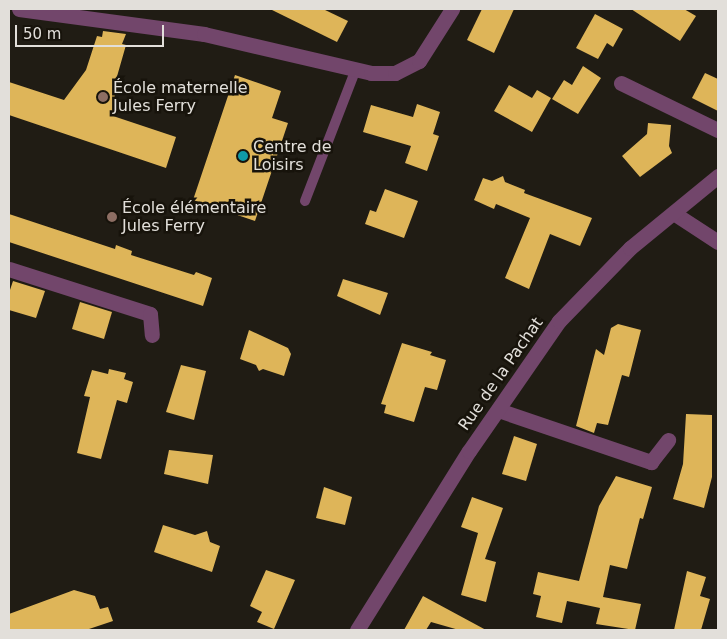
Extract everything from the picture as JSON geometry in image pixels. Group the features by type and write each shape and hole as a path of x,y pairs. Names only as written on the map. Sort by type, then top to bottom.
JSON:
{"street":[{"path":"19,9 204,34 371,73 406,69 418,61 433,43 452,9"},
{"path":"621,83 718,130"},
{"name":"Rue de la Pachat","path":"357,630 498,410 559,321 630,248 675,214 718,176"},
{"path":"675,214 718,242"},
{"path":"9,269 150,314 152,335"},
{"path":"498,410 651,462 668,440"}],"lane":[{"path":"305,201 356,69"}],"building":[{"path":"270,9 323,9 348,21 337,42"},
{"path":"482,9 514,9 494,53 467,40"},
{"path":"631,9 684,9 696,16 680,41"},
{"path":"595,14 623,29 613,47 607,43 598,59 576,48"},
{"path":"103,31 126,34 122,44 126,45 116,80 113,116 176,137 166,168 9,115 9,82 64,100 86,70 97,36 102,37"},
{"path":"583,66 601,78 578,114 552,99 564,80 572,85"},
{"path":"705,73 718,79 718,111 692,98"},
{"name":"Centre de Loisirs","path":"235,75 281,91 272,118 288,123 255,221 193,200"},
{"path":"509,85 532,98 537,90 551,98 532,132 494,111"},
{"path":"417,104 440,112 433,134 439,136 427,171 405,163 411,146 363,132 371,105 413,117"},
{"path":"648,123 671,125 669,146 672,153 640,177 622,156 647,134"},
{"path":"503,176 505,182 525,190 524,193 592,218 580,246 550,234 529,289 505,278 530,218 496,204 494,209 474,200 483,178 492,181"},
{"path":"385,189 418,201 404,238 365,224 370,210 376,212"},
{"path":"9,214 115,249 116,245 132,251 131,255 194,275 196,272 212,278 203,306 9,242"},
{"path":"343,279 388,293 380,315 337,296"},
{"path":"13,281 45,291 36,318 9,310 9,293"},
{"path":"80,302 112,312 104,339 72,329"},
{"path":"618,324 641,330 629,377 622,375 608,425 597,423 594,433 576,426 596,349 604,355 611,328"},
{"path":"249,330 288,348 291,354 284,376 263,369 259,371 256,365 240,359"},
{"path":"402,343 432,352 430,355 446,360 437,390 425,387 414,422 384,413 386,405 381,404"},
{"path":"181,365 206,371 194,420 166,412"},
{"path":"109,369 126,373 124,379 133,382 127,403 117,400 101,459 77,453 90,397 84,396 92,370 108,374"},
{"path":"686,414 712,415 712,477 704,508 673,499 683,464"},
{"path":"514,436 537,444 526,481 502,474"},
{"path":"169,450 213,455 208,484 164,474"},
{"path":"616,476 652,487 643,519 640,518 627,569 610,565 603,597 641,604 635,630 596,624 600,608 567,601 562,623 536,617 541,596 533,594 538,572 579,581 599,506"},
{"path":"324,487 352,497 345,525 316,518"},
{"path":"472,497 503,508 485,559 496,562 486,602 461,595 478,533 461,527"},
{"path":"163,525 195,535 207,531 210,542 220,546 212,572 154,552"},
{"path":"266,570 295,580 274,629 257,622 262,612 250,606"},
{"path":"687,571 706,577 700,596 710,599 701,630 674,630"},
{"path":"74,590 95,596 100,609 108,607 113,621 86,630 9,630 9,614"},
{"path":"423,596 486,630 459,630 431,622 426,630 404,630"}],"place":[{"name":"École maternelle Jules Ferry","path":"103,97"},
{"name":"Centre de Loisirs","path":"243,156"},
{"name":"École élémentaire Jules Ferry","path":"112,217"}]}
